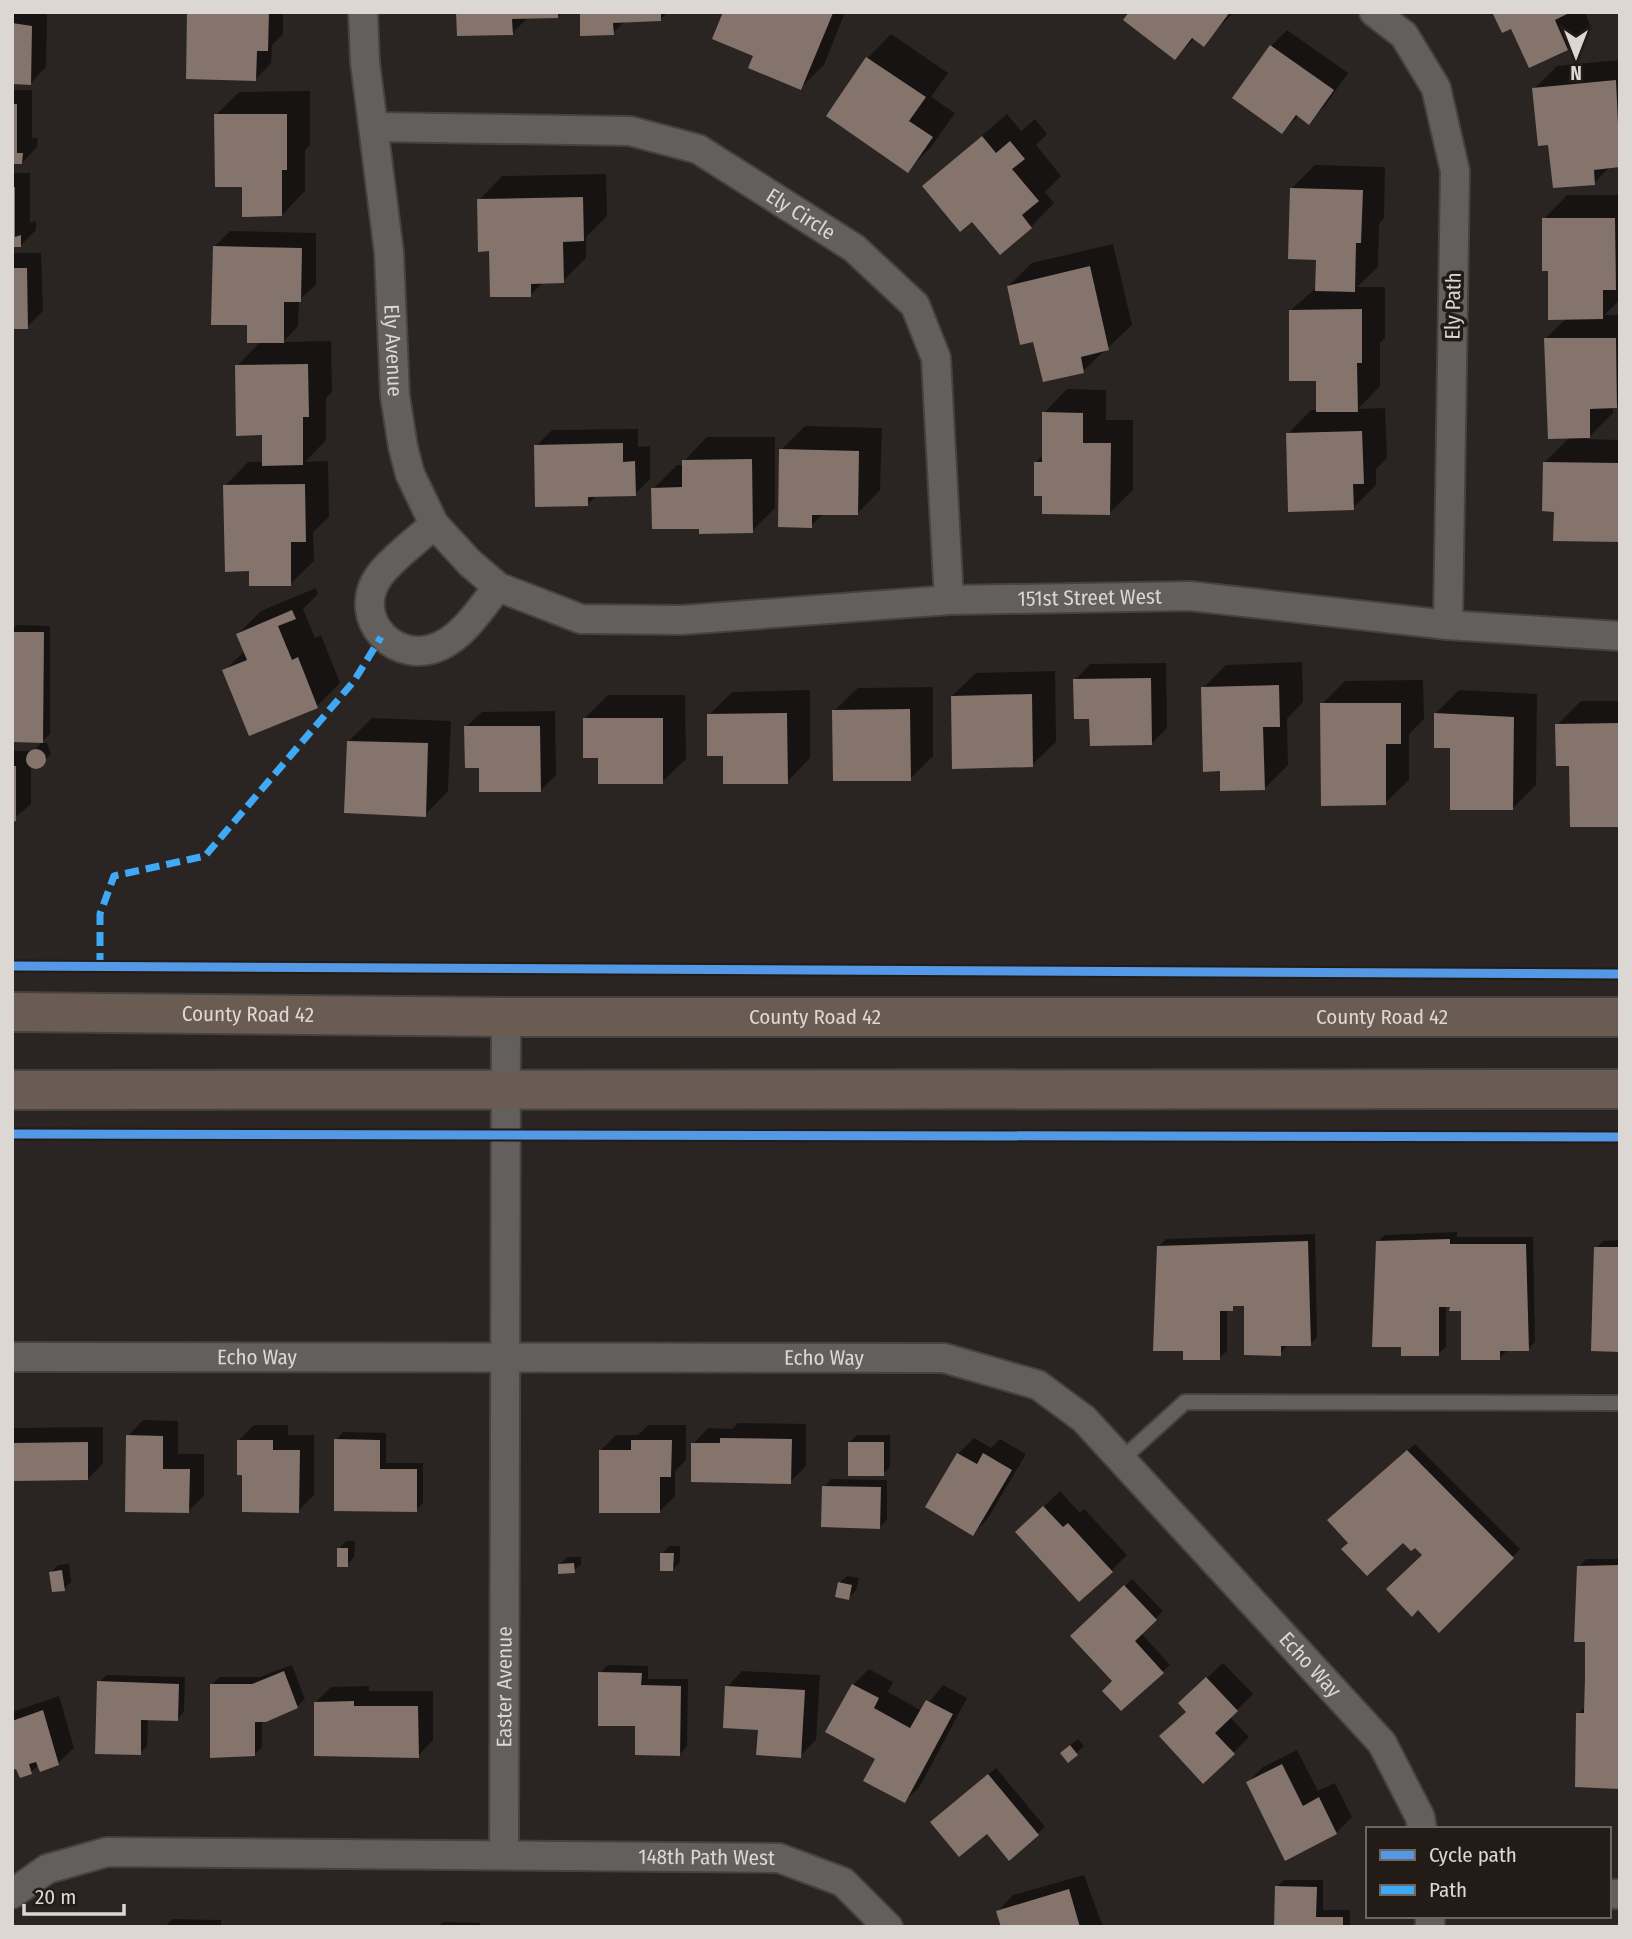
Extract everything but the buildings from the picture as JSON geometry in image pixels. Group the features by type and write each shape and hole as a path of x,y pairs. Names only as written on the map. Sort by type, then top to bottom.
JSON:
{"highway":[{"name":"County Road 42","path":"12,1012 506,1017 1620,1017"},
{"path":"12,1090 506,1092 1620,1089"}],"street":[{"name":"Ely Avenue","path":"362,12 365,62 393,303 397,422 410,474 434,524 470,563 498,587 561,614"},
{"name":"Ely Path","path":"1374,12 1404,35 1436,88 1455,171 1448,625"},
{"name":"Ely Circle","path":"374,127 630,131 698,149 854,248 915,306 936,358 949,600"},
{"path":"434,524 379,576 371,594 373,620 382,637 399,648 421,652 443,645 462,630 498,587"},
{"name":"151st Street West","path":"561,614 581,619 682,620 949,600 1190,596 1448,625 1620,636"},
{"name":"Easter Avenue","path":"504,1853 506,1017"},
{"name":"Echo Way","path":"12,1357 944,1358 1038,1385 1084,1419 1382,1743 1420,1816 1422,1827"},
{"path":"12,1894 47,1869 107,1852 504,1853"},
{"name":"148th Path West","path":"504,1853 779,1858 843,1882 888,1927"}],"lane":[{"path":"1121,1460 1185,1402 1620,1403"}],"marked path":[{"path":"100,967 100,914 114,876 205,856 354,681 381,637"}],"cycle path":[{"path":"12,966 1620,974"},
{"path":"12,1134 1620,1137"}]}
